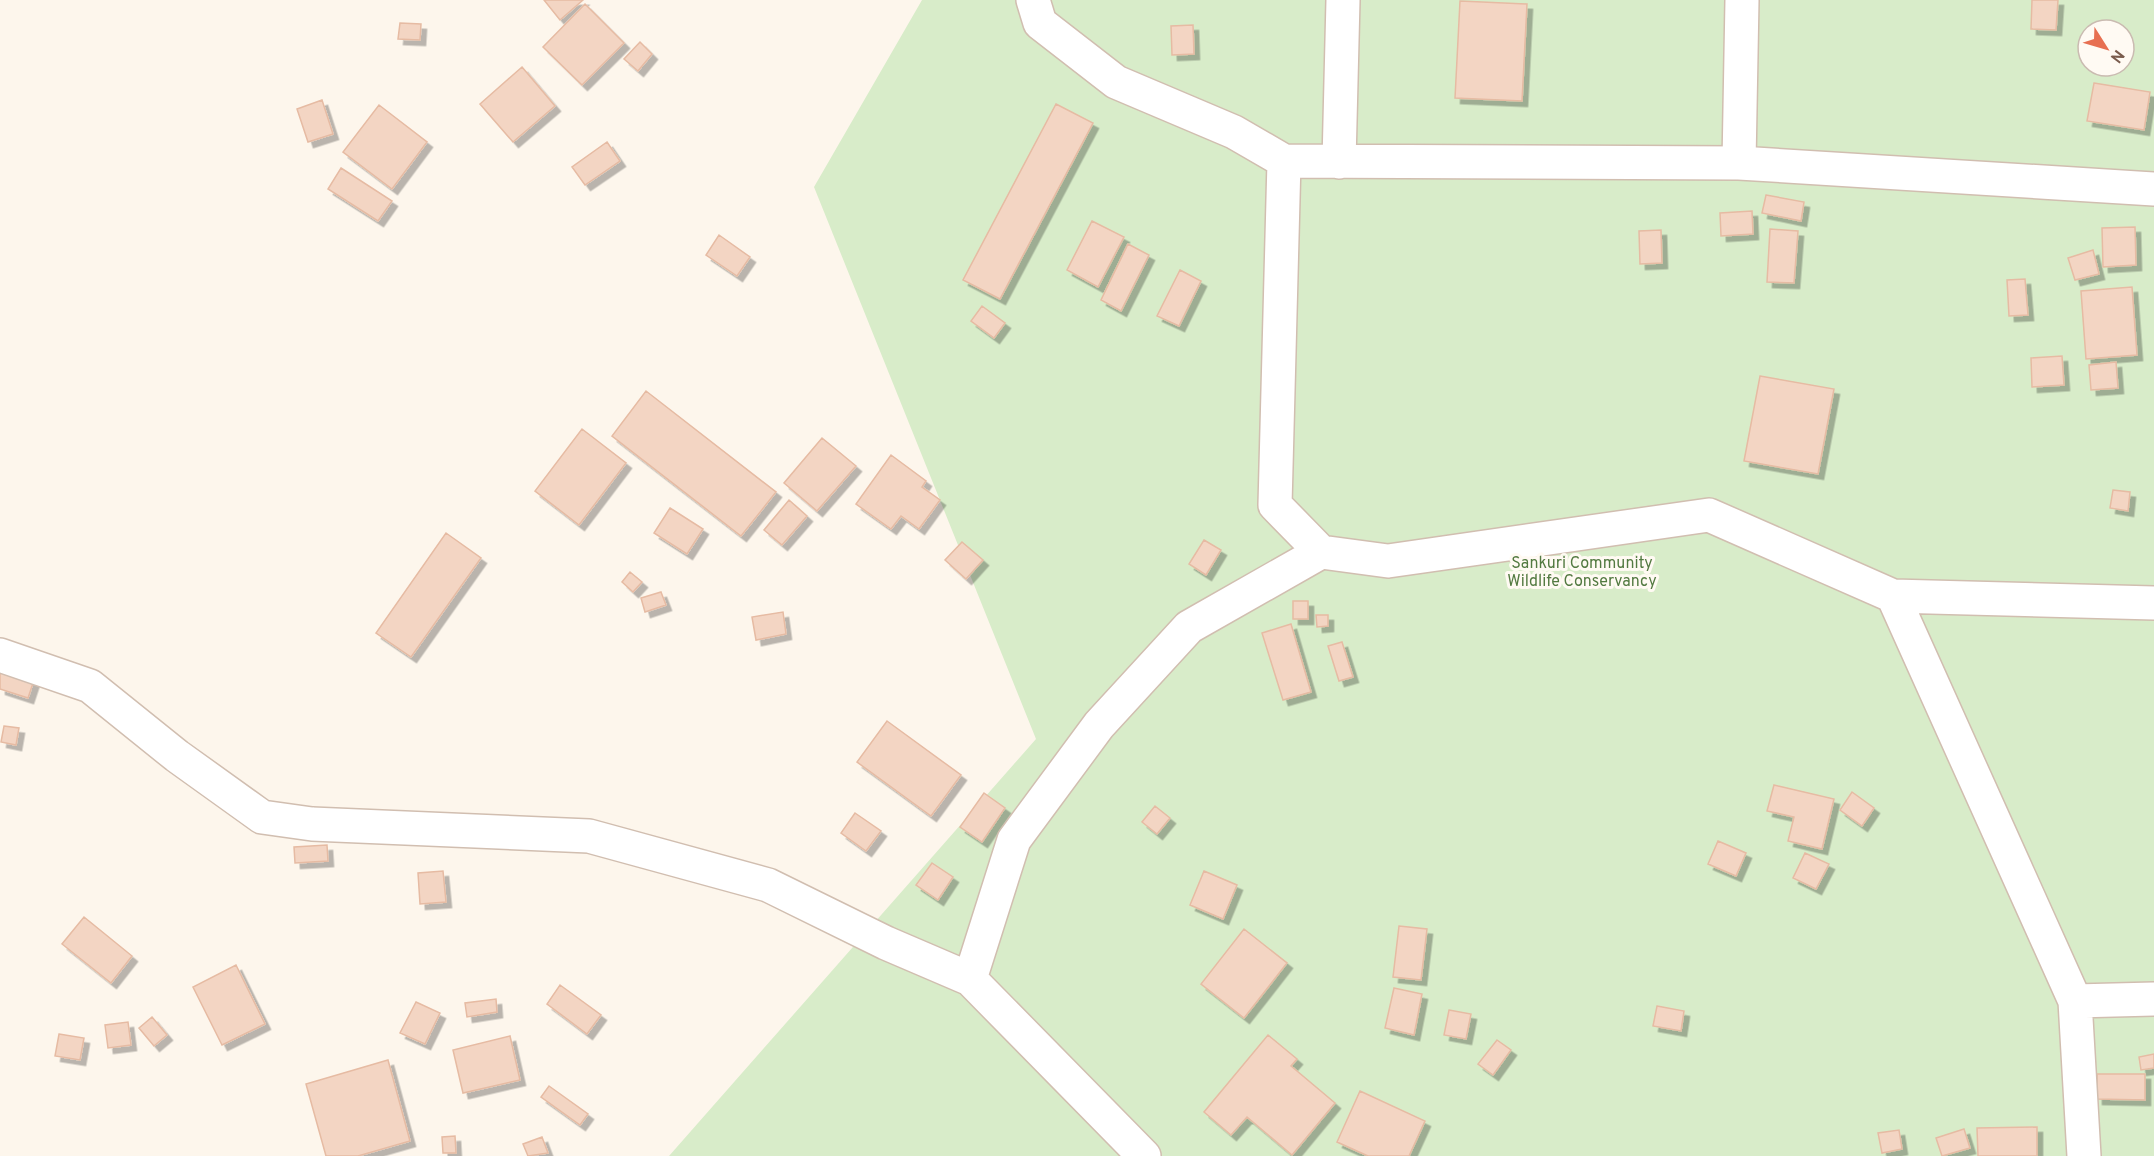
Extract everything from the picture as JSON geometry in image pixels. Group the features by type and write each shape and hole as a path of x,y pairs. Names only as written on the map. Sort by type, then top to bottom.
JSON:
{"street":[{"path":"1033,0 1040,23 1116,82 1234,132 1284,161 1739,163 2154,189"},
{"path":"1339,162 1343,0"},
{"path":"1739,163 1742,0"},
{"path":"1284,161 1275,505 1321,552"},
{"path":"970,979 1014,840 1099,725 1188,627 1321,552 1388,561 1709,515 1893,596 2154,603"},
{"path":"1893,596 2075,1001 2084,1156"},
{"path":"0,655 90,686 177,756 262,817 312,824 589,836 768,885 886,943 970,979 1144,1156"},
{"path":"2075,1001 2154,999"}],"green space":[{"name":"Sankuri Community Wildlife Conservancy","path":"922,0 2154,0 2154,1156 669,1156 1036,739 814,187"}],"building":[{"path":"544,0 583,0 560,20"},
{"path":"2032,0 2058,0 2056,30 2031,29"},
{"path":"1460,1 1527,4 1522,101 1455,98"},
{"path":"585,4 624,43 582,85 543,47"},
{"path":"400,23 421,24 420,40 398,39"},
{"path":"1193,25 1194,54 1172,55 1171,26"},
{"path":"640,42 652,54 638,71 624,59"},
{"path":"522,67 555,106 513,142 480,104"},
{"path":"2094,83 2150,92 2144,130 2087,121"},
{"path":"322,100 333,134 308,142 297,109"},
{"path":"1056,104 1093,123 1000,299 963,280"},
{"path":"379,105 427,142 392,189 343,152"},
{"path":"607,142 620,161 585,185 572,167"},
{"path":"341,168 392,201 378,221 328,189"},
{"path":"1766,195 1804,202 1801,221 1762,213"},
{"path":"1752,211 1753,234 1721,236 1720,213"},
{"path":"1092,221 1124,237 1098,287 1067,270"},
{"path":"2135,227 2136,265 2103,267 2102,228"},
{"path":"1770,229 1798,231 1794,283 1767,282"},
{"path":"1661,230 1662,263 1640,264 1639,231"},
{"path":"719,235 750,257 737,276 706,255"},
{"path":"1128,244 1149,255 1121,311 1101,300"},
{"path":"2093,250 2099,274 2075,280 2068,258"},
{"path":"1180,270 1201,281 1179,326 1157,316"},
{"path":"2025,279 2028,315 2009,316 2007,280"},
{"path":"2132,287 2137,355 2086,359 2081,291"},
{"path":"982,306 1005,323 994,338 971,321"},
{"path":"2062,356 2064,385 2032,387 2031,358"},
{"path":"2116,362 2118,388 2091,390 2089,365"},
{"path":"1760,376 1834,389 1818,474 1744,461"},
{"path":"646,391 776,492 741,536 612,436"},
{"path":"582,429 626,463 579,525 535,491"},
{"path":"822,438 856,466 817,511 784,483"},
{"path":"891,455 926,481 922,487 940,500 919,529 901,516 891,529 856,504"},
{"path":"2113,490 2130,492 2128,511 2110,508"},
{"path":"789,500 807,516 782,545 764,530"},
{"path":"670,508 703,529 687,554 654,533"},
{"path":"446,533 481,558 411,657 376,633"},
{"path":"1204,540 1221,550 1206,575 1189,564"},
{"path":"962,542 983,560 966,579 945,560"},
{"path":"630,572 642,582 633,592 622,582"},
{"path":"661,592 666,605 645,612 641,598"},
{"path":"1293,601 1308,601 1308,619 1293,619"},
{"path":"783,612 786,634 756,640 752,617"},
{"path":"1316,615 1328,615 1328,626 1317,627"},
{"path":"1291,624 1311,692 1283,700 1262,633"},
{"path":"1342,642 1353,677 1339,681 1328,646"},
{"path":"0,669 34,680 28,698 0,689"},
{"path":"887,721 961,775 931,816 857,762"},
{"path":"4,726 19,728 16,745 1,742"},
{"path":"1774,785 1834,799 1822,849 1788,841 1794,817 1767,811"},
{"path":"1852,792 1874,808 1862,826 1840,810"},
{"path":"984,793 1005,808 982,842 960,827"},
{"path":"1155,806 1170,818 1157,834 1142,822"},
{"path":"855,813 881,831 866,851 841,833"},
{"path":"1718,841 1746,853 1736,876 1708,864"},
{"path":"327,845 328,861 295,863 294,847"},
{"path":"1805,853 1829,864 1816,889 1793,878"},
{"path":"932,863 953,877 938,900 916,885"},
{"path":"443,871 446,902 420,904 418,873"},
{"path":"1204,871 1237,885 1223,919 1190,905"},
{"path":"84,917 132,956 111,983 62,944"},
{"path":"1399,926 1427,929 1421,980 1393,977"},
{"path":"1244,929 1287,963 1244,1018 1201,984"},
{"path":"236,965 265,1024 222,1045 193,987"},
{"path":"560,985 601,1015 587,1034 547,1004"},
{"path":"1394,988 1422,994 1414,1035 1385,1028"},
{"path":"496,999 497,1012 467,1017 465,1003"},
{"path":"416,1002 440,1013 425,1044 400,1033"},
{"path":"1657,1006 1684,1011 1681,1031 1653,1026"},
{"path":"1449,1010 1471,1014 1466,1039 1444,1035"},
{"path":"152,1017 167,1035 154,1046 139,1028"},
{"path":"128,1022 131,1045 108,1048 105,1025"},
{"path":"59,1034 84,1038 80,1060 55,1056"},
{"path":"1268,1035 1297,1059 1291,1066 1335,1103 1292,1155 1247,1117 1231,1135 1204,1112"},
{"path":"510,1036 520,1080 463,1093 453,1050"},
{"path":"1497,1040 1511,1050 1493,1075 1478,1064"},
{"path":"2154,1054 2154,1068 2141,1070 2139,1057"},
{"path":"388,1060 410,1141 358,1156 326,1156 306,1084"},
{"path":"2097,1074 2145,1074 2145,1100 2097,1099"},
{"path":"549,1086 588,1114 580,1125 541,1097"},
{"path":"1360,1091 1425,1121 1409,1156 1368,1156 1337,1142"},
{"path":"2037,1127 2037,1156 1978,1156 1977,1128"},
{"path":"1964,1129 1970,1148 1942,1156 1936,1138"},
{"path":"1899,1130 1902,1149 1882,1153 1878,1133"},
{"path":"455,1136 456,1153 443,1153 442,1137"},
{"path":"542,1137 548,1153 528,1156 523,1144"}]}
